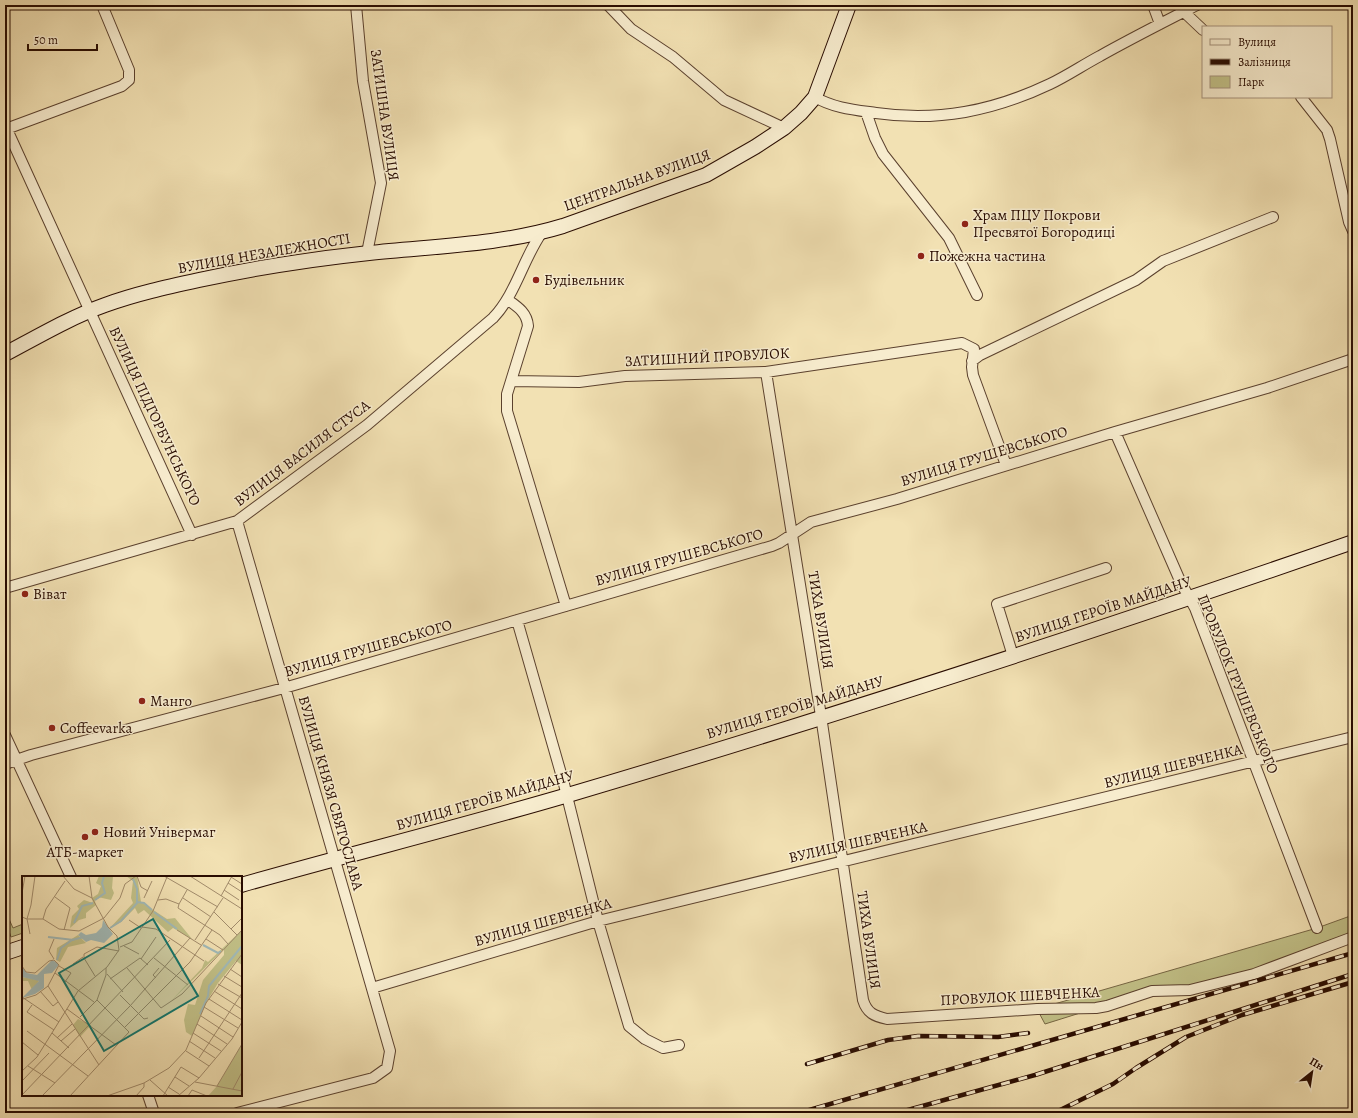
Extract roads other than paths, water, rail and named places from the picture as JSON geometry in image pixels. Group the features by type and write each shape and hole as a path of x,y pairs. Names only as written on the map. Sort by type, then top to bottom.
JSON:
{"street":[{"path":"6,127 122,86 129,80 129,70 102,5"},
{"name":"ЗАТИШНА ВУЛИЦЯ","path":"356,5 363,81 381,183 367,253"},
{"path":"608,5 631,29 673,57 724,100 784,128"},
{"name":"ЦЕНТРАЛЬНА ВУЛИЦЯ","path":"542,232 563,226 706,175 755,147 784,128 801,113 815,97 849,5"},
{"path":"1154,5 1160,24"},
{"path":"815,97 828,104 866,112 909,117 952,115 981,110 1051,84 1196,5"},
{"path":"1184,12 1202,29"},
{"path":"1302,98 1327,130 1349,222 1353,231"},
{"path":"866,112 869,124 882,154 949,238 977,295"},
{"name":"ВУЛИЦЯ ПІДГОРБУНСЬКОГО","path":"6,127 192,534"},
{"path":"1006,465 973,375 972,361 980,355 1136,280 1163,261 1273,217"},
{"name":"ВУЛИЦЯ НЕЗАЛЕЖНОСТІ","path":"5,354 90,310 136,295 220,276 285,264 367,253 505,238 542,232"},
{"name":"ВУЛИЦЯ ВАСИЛЯ СТУСА","path":"5,588 237,521 367,425 477,333 497,314 508,300 532,247 542,232"},
{"path":"508,300 523,312 527,319 528,326 510,381 507,394 507,411 566,606"},
{"name":"ЗАТИШНИЙ ПРОВУЛОК","path":"510,381 579,382 630,376 766,372 962,343 974,349 972,361"},
{"name":"ВУЛИЦЯ ГРУШЕВСЬКОГО","path":"5,764 284,688 772,546 811,522 897,499 1115,432 1267,388 1353,359"},
{"name":"ТИХА ВУЛИЦЯ","path":"766,372 821,716 863,1000 865,1008 870,1012"},
{"name":"ПРОВУЛОК ГРУШЕВСЬКОГО","path":"1115,432 1189,599 1195,608 1317,928"},
{"name":"ВУЛИЦЯ КНЯЗЯ СВЯТОСЛАВА","path":"237,521 390,1051 387,1068 373,1078 237,1113"},
{"name":"ВУЛИЦЯ ГЕРОЇВ МАЙДАНУ","path":"242,885 566,795 961,674 1189,599 1353,542"},
{"path":"1013,656 997,604 1106,568"},
{"path":"517,620 566,795 598,921 629,1026 645,1038 663,1048 679,1045"},
{"path":"5,735 71,876"},
{"name":"ВУЛИЦЯ ШЕВЧЕНКА","path":"372,988 598,921 1353,737"},
{"name":"ПРОВУЛОК ШЕВЧЕНКА","path":"870,1012 886,1019 1037,1008 1096,1008 1123,1002 1152,991 1190,990 1254,974 1353,936"},
{"path":"5,952 22,947"},
{"path":"148,1096 154,1113"}],"railway":[{"path":"799,1113 1353,953"},
{"path":"897,1113 1035,1075 1353,974"},
{"path":"1054,1113 1113,1084 1186,1037 1242,1015 1353,982"},
{"path":"807,1064 888,1040 918,1036 998,1037 1028,1033"}],"place":[{"name":"Храм ПЦУ Покрови Пресвятої Богородиці","path":"965,224"},
{"name":"Пожежна частина","path":"921,256"},
{"name":"Будівельник","path":"536,280"},
{"name":"Віват","path":"25,594"},
{"name":"Манго","path":"142,701"},
{"name":"Coffeevarka","path":"52,728"},
{"name":"Новий Універмаг","path":"95,832"},
{"name":"АТБ-маркет","path":"85,837"}]}
